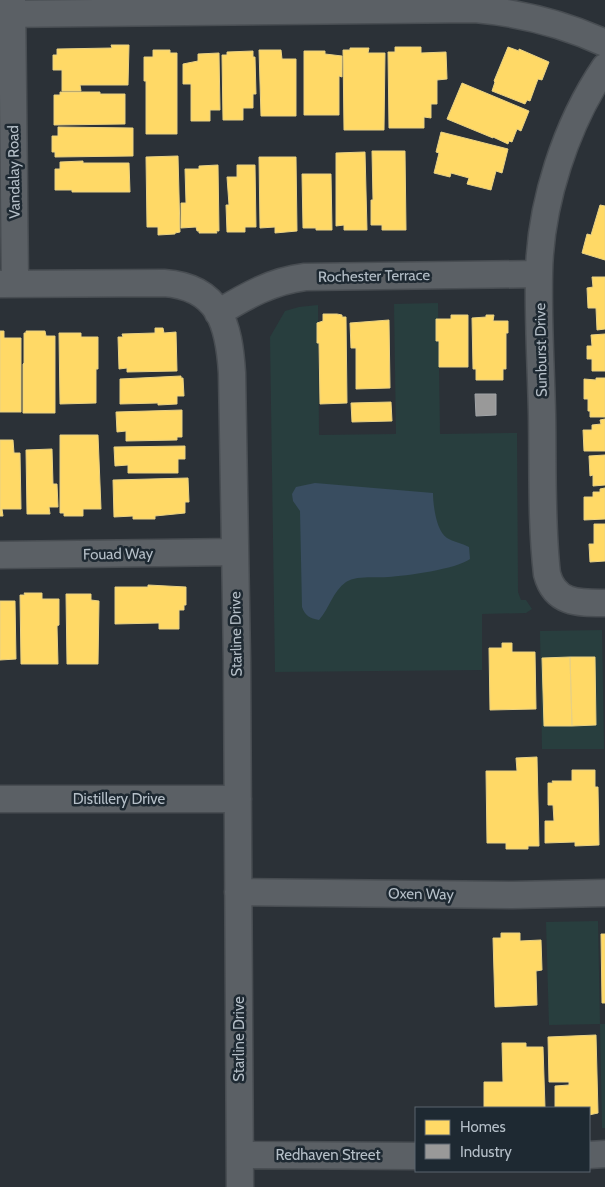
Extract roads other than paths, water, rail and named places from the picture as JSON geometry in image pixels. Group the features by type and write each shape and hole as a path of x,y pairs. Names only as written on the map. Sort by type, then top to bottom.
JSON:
{"street":[{"path":"8,9 273,5 475,9 506,12 556,24 586,34 605,43"},
{"name":"Vandalay Road","path":"8,9 8,284"},
{"name":"Sunburst Drive","path":"605,67 595,81 558,164 544,220 539,274 547,574 552,588 563,597 582,602 605,603"},
{"name":"Rochester Terrace","path":"218,313 266,286 284,280 299,278 539,274"},
{"name":"Starline Drive","path":"8,284 173,283 190,287 208,298 223,322 229,341 232,373 235,552 240,1187"},
{"name":"Fouad Way","path":"0,555 235,552"},
{"name":"Distillery Drive","path":"0,799 238,799"},
{"name":"Oxen Way","path":"238,892 513,895 605,893"},
{"path":"590,1155 605,1154"},
{"name":"Redhaven Street","path":"240,1155 415,1156"}],"water":[{"path":"315,483 433,493 440,530 443,535 452,541 469,547 470,559 454,566 431,571 350,580 334,595 319,620 310,617 306,615 302,607 300,511 293,501 292,494 296,487"}]}
